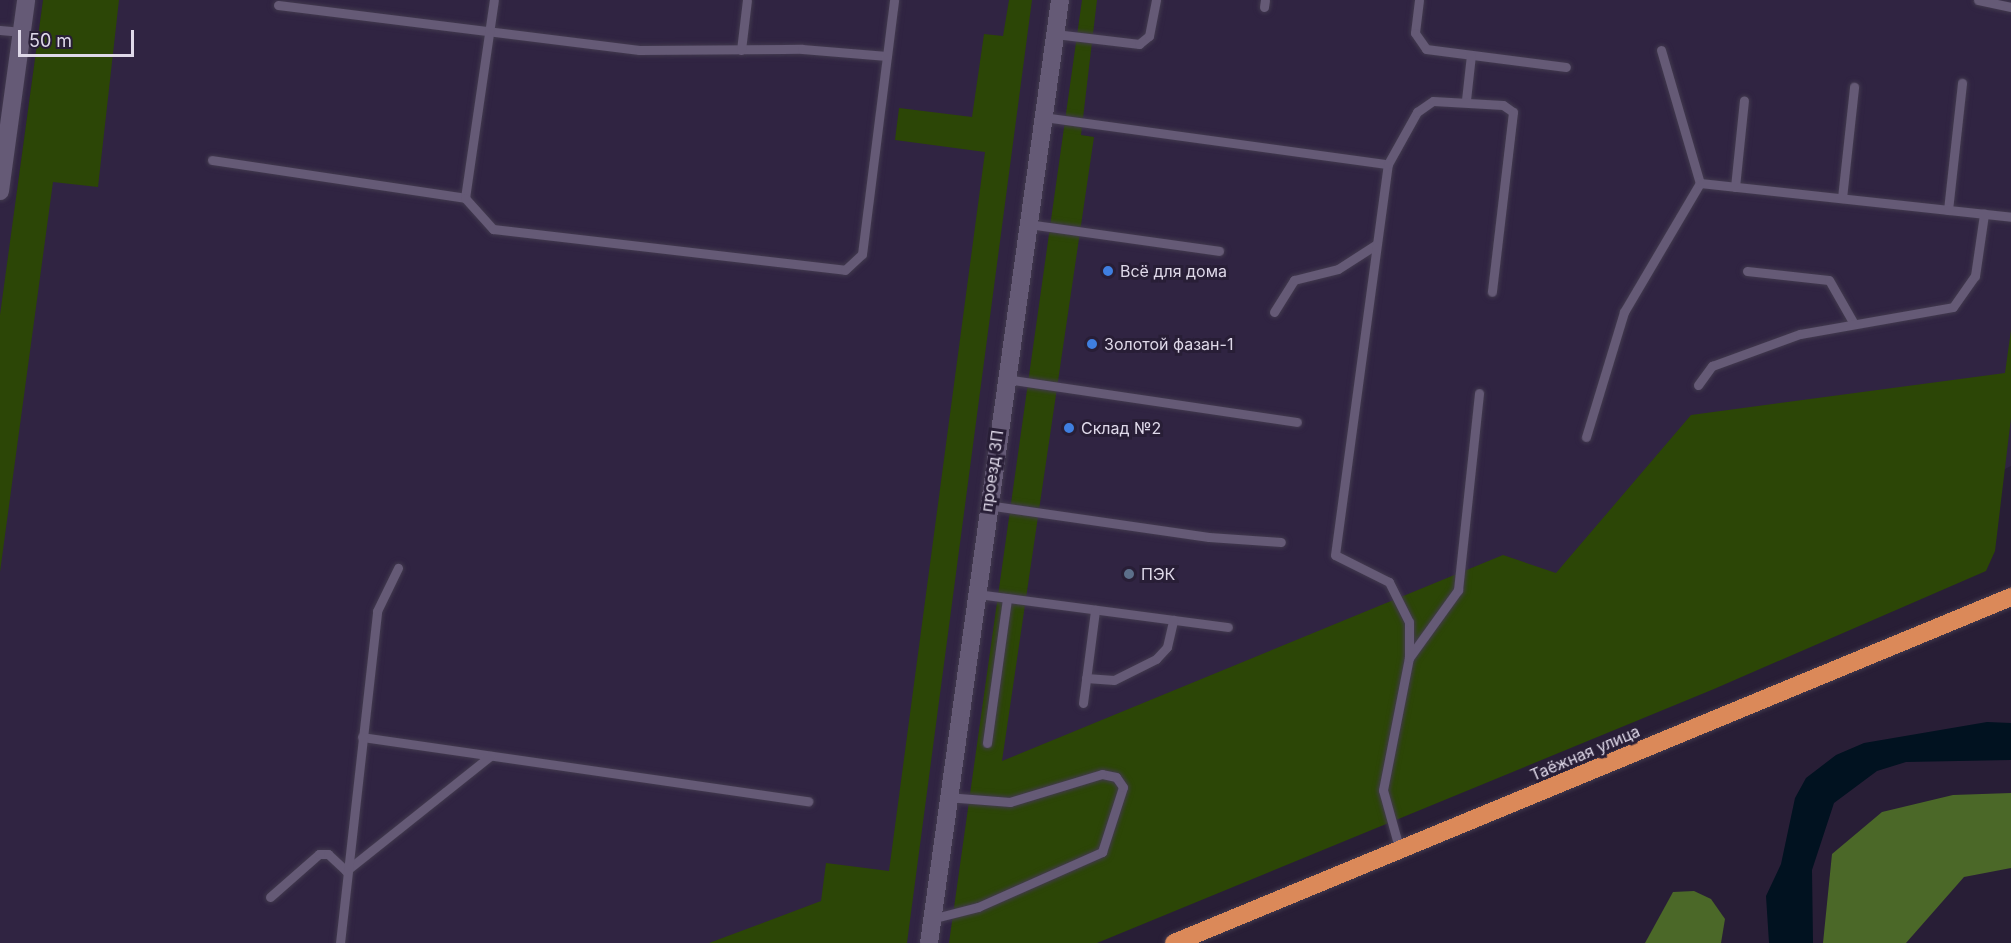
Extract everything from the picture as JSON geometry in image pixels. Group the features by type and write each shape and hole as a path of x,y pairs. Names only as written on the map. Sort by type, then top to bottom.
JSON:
{"highway":[{"name":"Таёжная улица","path":"1174,943 2011,597"}],"street":[{"path":"0,191 26,0"},
{"name":"проезд 3П","path":"929,943 946,797 974,594 1060,0"}],"lane":[{"path":"465,198 492,32 494,0"},
{"path":"741,50 747,0"},
{"path":"212,160 465,198 493,229 845,270 862,254 894,0"},
{"path":"1055,34 1139,44 1149,36 1156,0"},
{"path":"1419,0 1415,33 1420,46 1566,67"},
{"path":"1978,0 2011,7"},
{"path":"278,5 639,50 741,50 887,56"},
{"path":"0,30 22,32"},
{"path":"1586,437 1624,312 1700,183 1661,50"},
{"path":"1466,100 1471,55"},
{"path":"1948,210 1962,83"},
{"path":"1842,198 1854,87"},
{"path":"1400,851 1383,790 1409,658 1409,622 1396,591 1335,555 1388,164 1424,105 1443,99 1503,105 1515,119 1492,292"},
{"path":"1735,187 1744,100"},
{"path":"1043,117 1388,164"},
{"path":"1700,183 2011,217"},
{"path":"1698,385 1719,362 1852,322 1935,314 1963,299 1976,276 1984,214"},
{"path":"1027,224 1219,251"},
{"path":"1274,312 1294,280 1338,269 1377,244"},
{"path":"1747,271 1829,280 1852,322"},
{"path":"1006,379 1297,422"},
{"path":"1409,658 1458,590 1479,393"},
{"path":"987,505 1209,537 1281,542"},
{"path":"340,943 346,871 377,610 399,568"},
{"path":"974,594 1228,627"},
{"path":"987,743 1007,598"},
{"path":"1083,702 1095,610"},
{"path":"1086,678 1114,680 1156,658 1167,647 1173,620"},
{"path":"362,737 808,801"},
{"path":"346,871 490,756"},
{"path":"931,919 978,907 1102,852 1123,787 1116,777 1102,774 1010,802 946,797"},
{"path":"270,897 319,854 328,854 346,871"}],"shaded area":[{"path":"0,0 2011,0 2011,466 1052,943 0,943"}],"green space":[{"path":"43,0 119,0 98,187 53,182 0,572 0,315"},
{"path":"1009,0 1032,0 907,943 709,943 821,901 826,863 889,871 985,152 895,140 899,108 972,117 984,34 1003,36"},
{"path":"1082,0 1097,0 1081,135 1094,137 1002,761 1503,555 1556,573 1691,415 2005,373 2011,330 2011,418 1995,551 1986,571 1714,689 1097,943 949,943"},
{"path":"2011,793 2011,868 1964,877 1906,943 1823,943 1832,854 1882,812 1953,795"},
{"path":"1694,891 1711,899 1725,919 1721,943 1645,943 1673,892"}],"water":[{"path":"1987,722 2011,723 2011,760 1906,762 1877,771 1834,803 1812,870 1813,943 1769,943 1766,896 1781,864 1795,798 1806,778 1836,755 1864,743"}],"place":[{"name":"Всё для дома","path":"1108,271"},
{"name":"Золотой фазан-1","path":"1092,344"},
{"name":"Склад №2","path":"1069,428"},
{"name":"ПЭК","path":"1129,574"}]}
